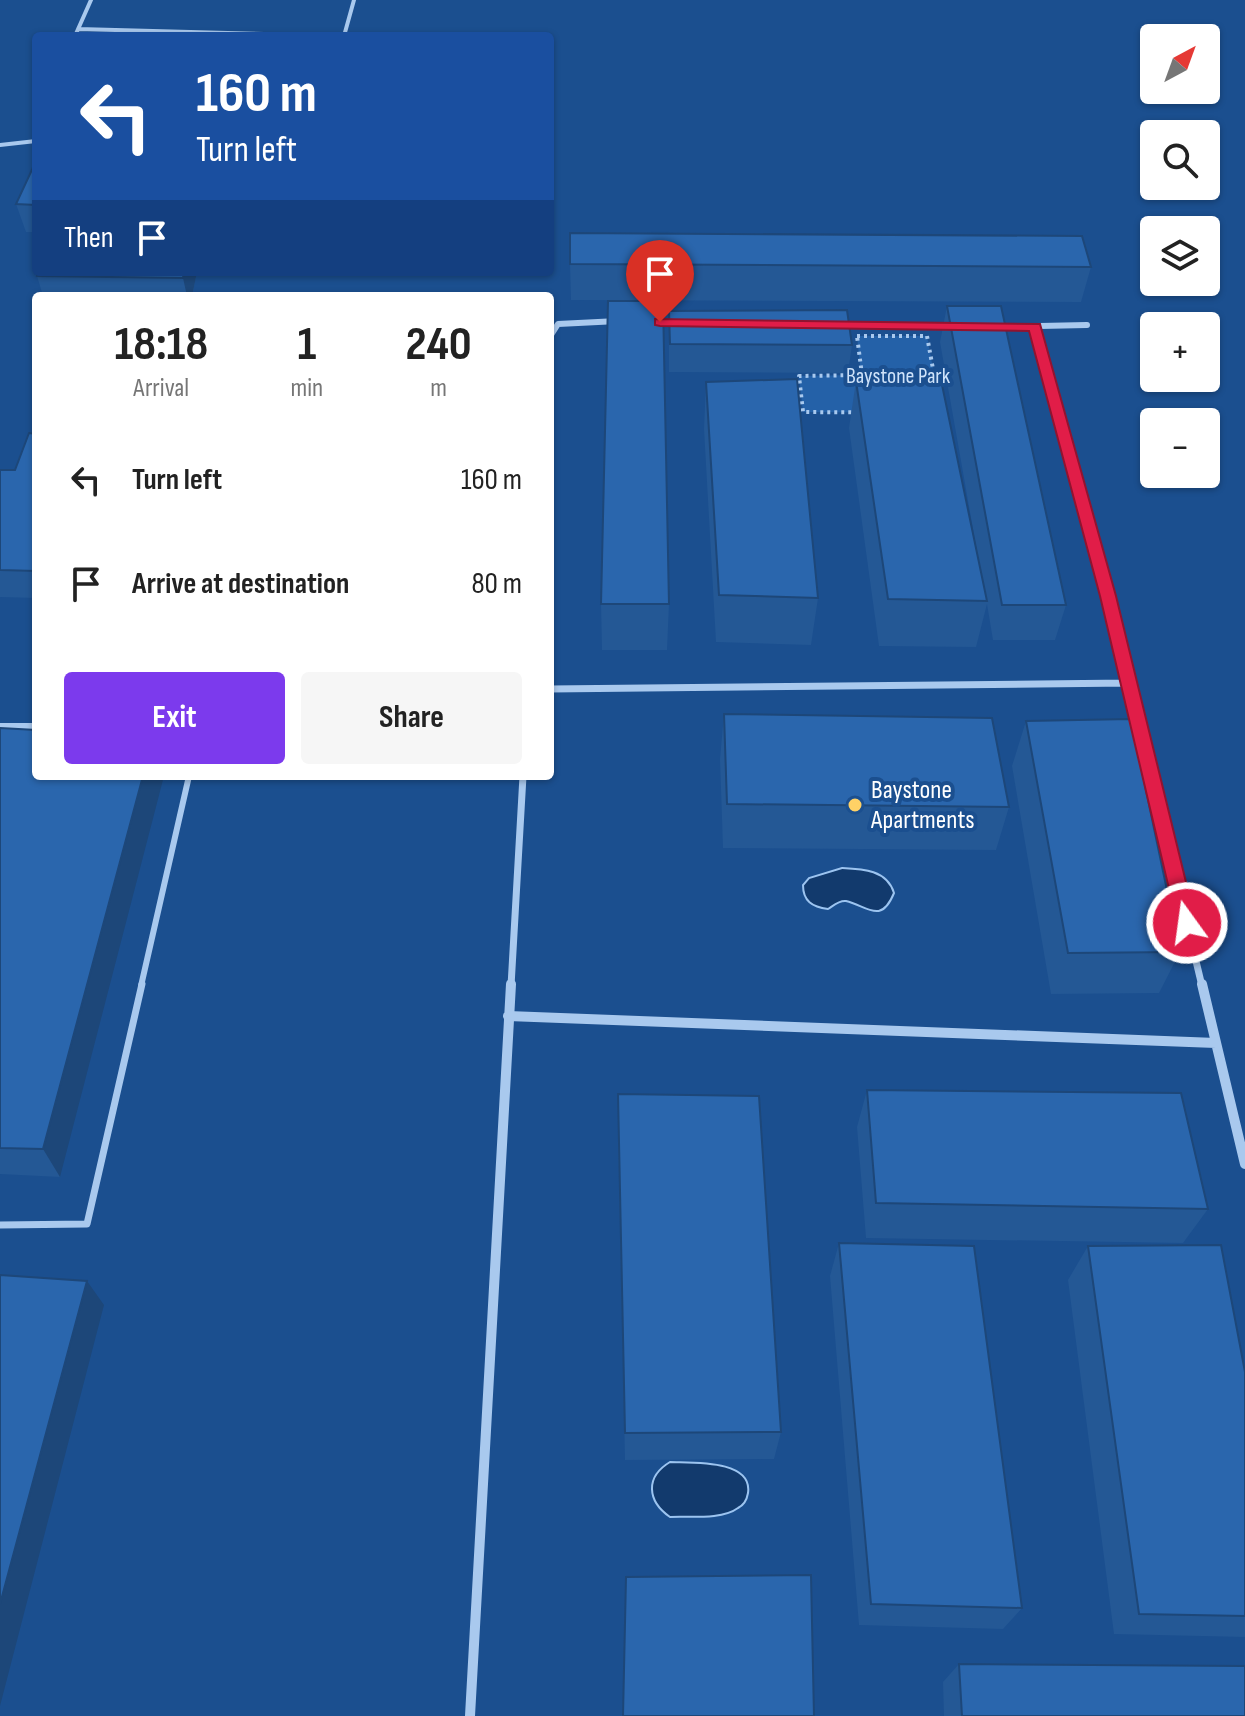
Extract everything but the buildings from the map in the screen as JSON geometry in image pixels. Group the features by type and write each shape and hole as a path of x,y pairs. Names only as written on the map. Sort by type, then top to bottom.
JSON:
{"street":[{"path":"554,330 558,324 629,322"},
{"path":"832,324 957,326"},
{"path":"988,327 1087,325"},
{"path":"1035,327 1128,683 1245,1164"},
{"path":"554,689 1128,683"},
{"path":"470,1716 523,780"},
{"path":"508,1016 1216,1043"}],"lane":[{"path":"77,32 91,0"},
{"path":"345,32 354,0"},
{"path":"78,29 192,32"},
{"path":"0,145 32,141"},
{"path":"0,726 32,726"},
{"path":"0,1225 87,1224 188,780"}],"path":[{"path":"857,336 927,336 941,413 803,412 799,376 862,375 857,336"}],"green space":[{"name":"Baystone Park","path":"857,336 927,336 941,413 803,412 799,376 861,375"}],"shaded area":[{"path":"842,868 880,875 891,885 894,893 889,903 879,911 873,911 846,901 828,909 810,902 803,885 809,878"},
{"path":"670,1462 719,1465 741,1474 747,1482 748,1493 744,1504 723,1514 670,1517 657,1504 652,1489 656,1475"}],"place":[{"name":"Baystone Apartments","path":"855,805"}],"route":[{"path":"660,322 1035,327 1108,596 1187,923"}]}
